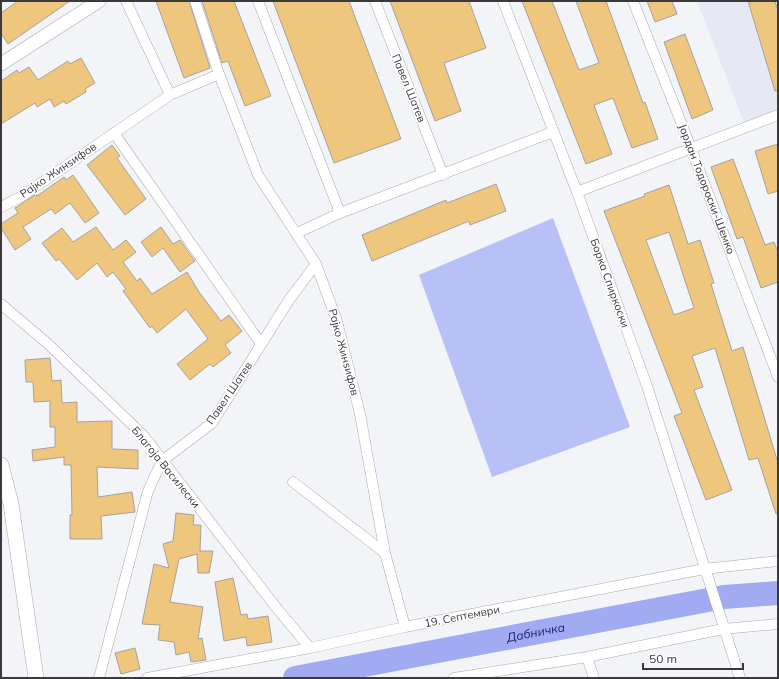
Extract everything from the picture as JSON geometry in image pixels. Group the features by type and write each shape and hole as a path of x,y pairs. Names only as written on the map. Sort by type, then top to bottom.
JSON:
{"main road":[{"path":"1,465 11,504 36,678"}],"street":[{"path":"1,64 99,1"},
{"path":"126,1 170,95"},
{"name":"Рајко Жинѕифов","path":"195,1 219,74 258,175 316,264 337,321 360,414 385,553 405,627"},
{"path":"258,1 340,213"},
{"name":"Павел Шатев","path":"375,1 444,175"},
{"name":"Борка Спиркоски","path":"503,1 552,132 577,192 647,386 723,629 740,678"},
{"name":"Јордан Тодороски-Шемко","path":"632,1 692,149 778,377"},
{"name":"Рајко Жинѕифов","path":"1,207 22,196 170,95 219,74"},
{"path":"577,192 778,115"},
{"path":"297,233 340,213 444,175 552,132"},
{"path":"114,133 261,344"},
{"name":"Павел Шатев","path":"99,678 148,491 162,461 212,423 289,300 316,264"},
{"name":"Благоја Василески","path":"1,304 47,343 143,435 275,606 310,648"},
{"path":"292,482 385,553"},
{"name":"19. Септември","path":"147,678 310,648 405,627 704,569 778,561"},
{"path":"454,678 474,677 587,657 723,629 778,624"},
{"path":"587,657 594,678"}],"shaded area":[{"path":"697,1 778,1 778,115 746,128"},
{"path":"553,218 630,427 492,477 419,275"}],"building":[{"path":"18,1 70,1 8,44 1,33 1,13"},
{"path":"156,1 189,1 210,68 184,78"},
{"path":"202,1 234,1 271,96 245,106 228,61 222,63"},
{"path":"273,1 349,1 401,139 334,163"},
{"path":"390,1 469,1 486,48 444,63 461,111 435,121"},
{"path":"522,1 552,1 579,70 599,63 576,1 606,1 643,103 645,102 658,139 632,148 613,98 594,105 612,154 586,164"},
{"path":"647,1 672,1 677,14 655,22"},
{"path":"748,1 775,1 778,11 778,91 775,91"},
{"path":"685,34 713,110 692,119 664,42"},
{"path":"81,58 95,83 85,89 86,92 66,104 64,101 54,107 50,99 37,107 35,103 1,124 1,81 17,70 19,73 29,67 38,80 68,61 70,64"},
{"path":"778,144 778,191 768,194 755,151"},
{"path":"112,145 120,156 117,158 146,199 125,215 87,165"},
{"path":"733,159 765,245 774,242 778,252 778,282 761,288 743,237 737,239 711,167"},
{"path":"73,175 99,213 85,223 70,203 55,214 51,209 23,227 31,239 15,250 1,228 1,224 18,213 15,208 36,194 37,196 64,177 66,180"},
{"path":"496,184 506,211 470,225 469,221 372,261 362,235 446,200 447,203"},
{"path":"669,185 688,244 700,240 714,283 711,284 732,351 743,347 778,463 778,513 776,514 758,458 749,460 715,348 692,356 703,387 694,390 732,490 706,500 674,416 682,413 604,211 645,196 644,194","holes":["669,232 694,308 674,315 646,240"]},
{"path":"96,227 113,250 126,240 136,252 123,262 137,281 140,278 152,294 187,272 199,292 221,321 229,315 242,331 225,345 231,353 213,367 210,364 190,380 177,364 208,339 186,309 157,333 152,326 150,328 123,291 126,289 113,272 107,277 97,263 77,280 59,259 56,261 42,243 62,228 73,242"},
{"path":"161,227 173,244 180,240 195,261 180,272 163,248 152,257 141,242"},
{"path":"50,358 52,381 61,380 62,403 77,402 77,422 112,421 112,449 138,450 138,469 97,467 98,497 132,492 135,512 101,516 102,539 70,539 70,515 72,515 71,465 64,465 64,457 33,461 32,450 55,447 55,427 50,427 50,401 34,402 33,382 26,382 25,360"},
{"path":"176,513 194,515 193,525 201,525 200,551 213,551 209,573 198,573 197,554 179,559 170,602 203,607 198,639 202,638 206,660 191,662 189,652 176,655 174,642 158,640 160,625 142,624 154,564 169,568 163,544 173,541"},
{"path":"233,578 241,615 247,614 248,619 268,616 272,642 247,646 246,637 224,641 215,582"},
{"path":"135,648 140,669 121,674 115,653"}],"waterway":[{"name":"Дабничка","path":"295,678 724,597 778,593"}]}
